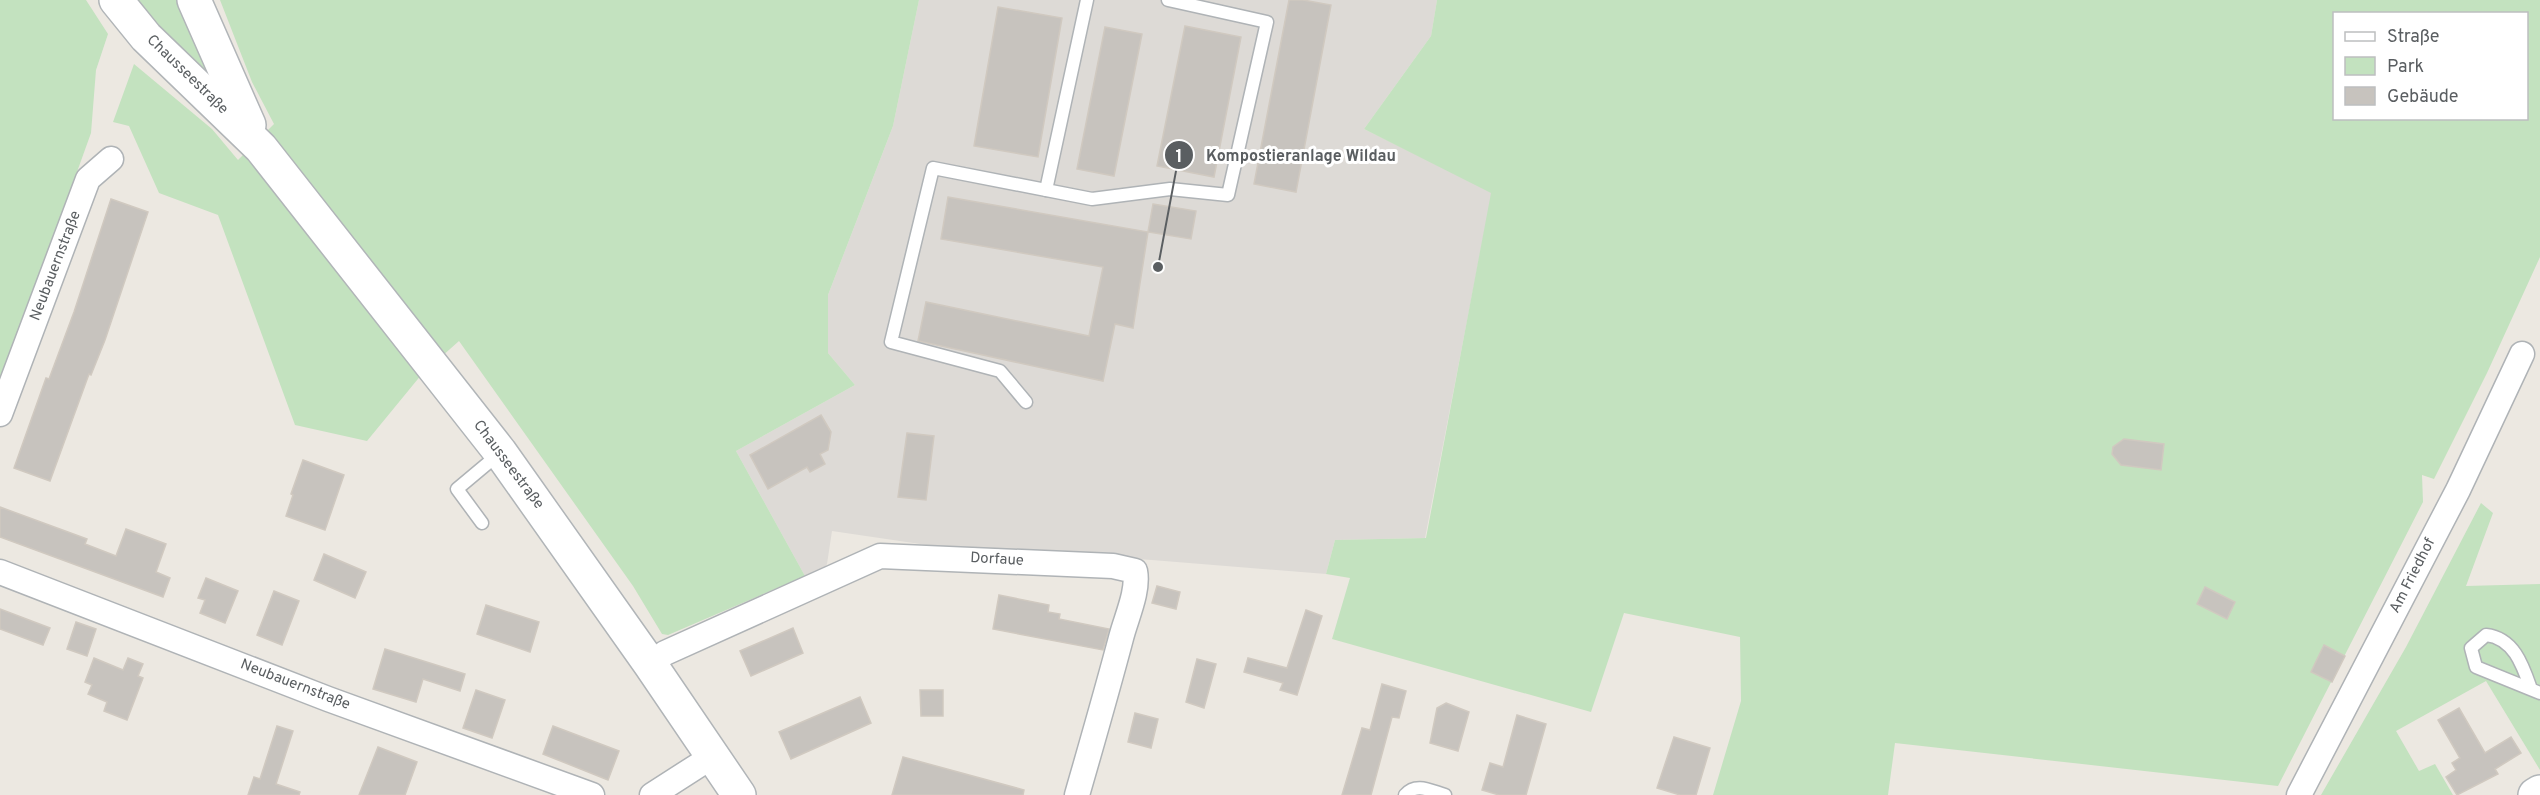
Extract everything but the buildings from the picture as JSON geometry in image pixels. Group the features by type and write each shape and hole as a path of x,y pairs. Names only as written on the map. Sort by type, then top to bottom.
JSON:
{"street":[{"name":"Chausseestraße","path":"116,0 146,37 261,148 500,452 740,795"},
{"name":"Chausseestraße","path":"194,0 215,44 235,96 261,148"},
{"name":"Neubauernstraße","path":"0,414 88,179 111,159"},
{"name":"Am Friedhof","path":"2299,795 2458,490 2522,354"},
{"name":"Dorfaue","path":"650,664 665,653 880,556 1101,566 1135,571 1136,578 1130,604 1077,795"},
{"name":"Neubauernstraße","path":"0,572 328,699 592,795"},
{"path":"652,795 713,756"},
{"path":"2535,795 2540,792"}],"lane":[{"path":"1046,190 1087,0"},
{"path":"1026,402 1000,371 891,342 933,168 1092,199 1170,189 1228,195 1267,22 1168,0"},
{"path":"482,523 457,489 500,452"},
{"path":"2486,635 2495,636 2508,644 2518,656 2536,691 2476,666 2471,657 2470,648 2486,635"},
{"path":"1405,795 1408,791 1419,787 1445,795"}],"shaded area":[{"path":"919,0 1437,0 1431,36 1364,129 1492,192 1425,538 1335,540 1326,574 927,545 832,531 827,564 805,576 736,451 855,385 828,353 828,295 893,126"}],"green space":[{"path":"0,0 86,0 108,34 96,70 91,133 0,386"},
{"path":"128,0 181,0 214,76 209,80"},
{"path":"220,0 919,0 893,126 828,295 828,353 855,385 736,451 805,576 668,635 662,634 633,586 459,341 422,374 367,441 295,425 218,215 159,193 129,126 113,122 134,64 212,129 238,160 274,124 252,82"},
{"path":"1437,0 2540,0 2540,257 2487,373 2434,479 2422,475 2423,502 2278,786 1895,743 1888,795 1713,795 1741,701 1740,637 1624,613 1591,712 1332,639 1350,578 1326,574 1335,540 1426,538 1491,193 1364,129 1431,36"},
{"path":"2481,503 2493,513 2466,586 2540,584 2540,770 2486,681 2396,731 2419,771 2435,764 2453,795 2321,795 2406,647"}],"place":[{"name":"Kompostieranlage Wildau","path":"1158,267"}]}
